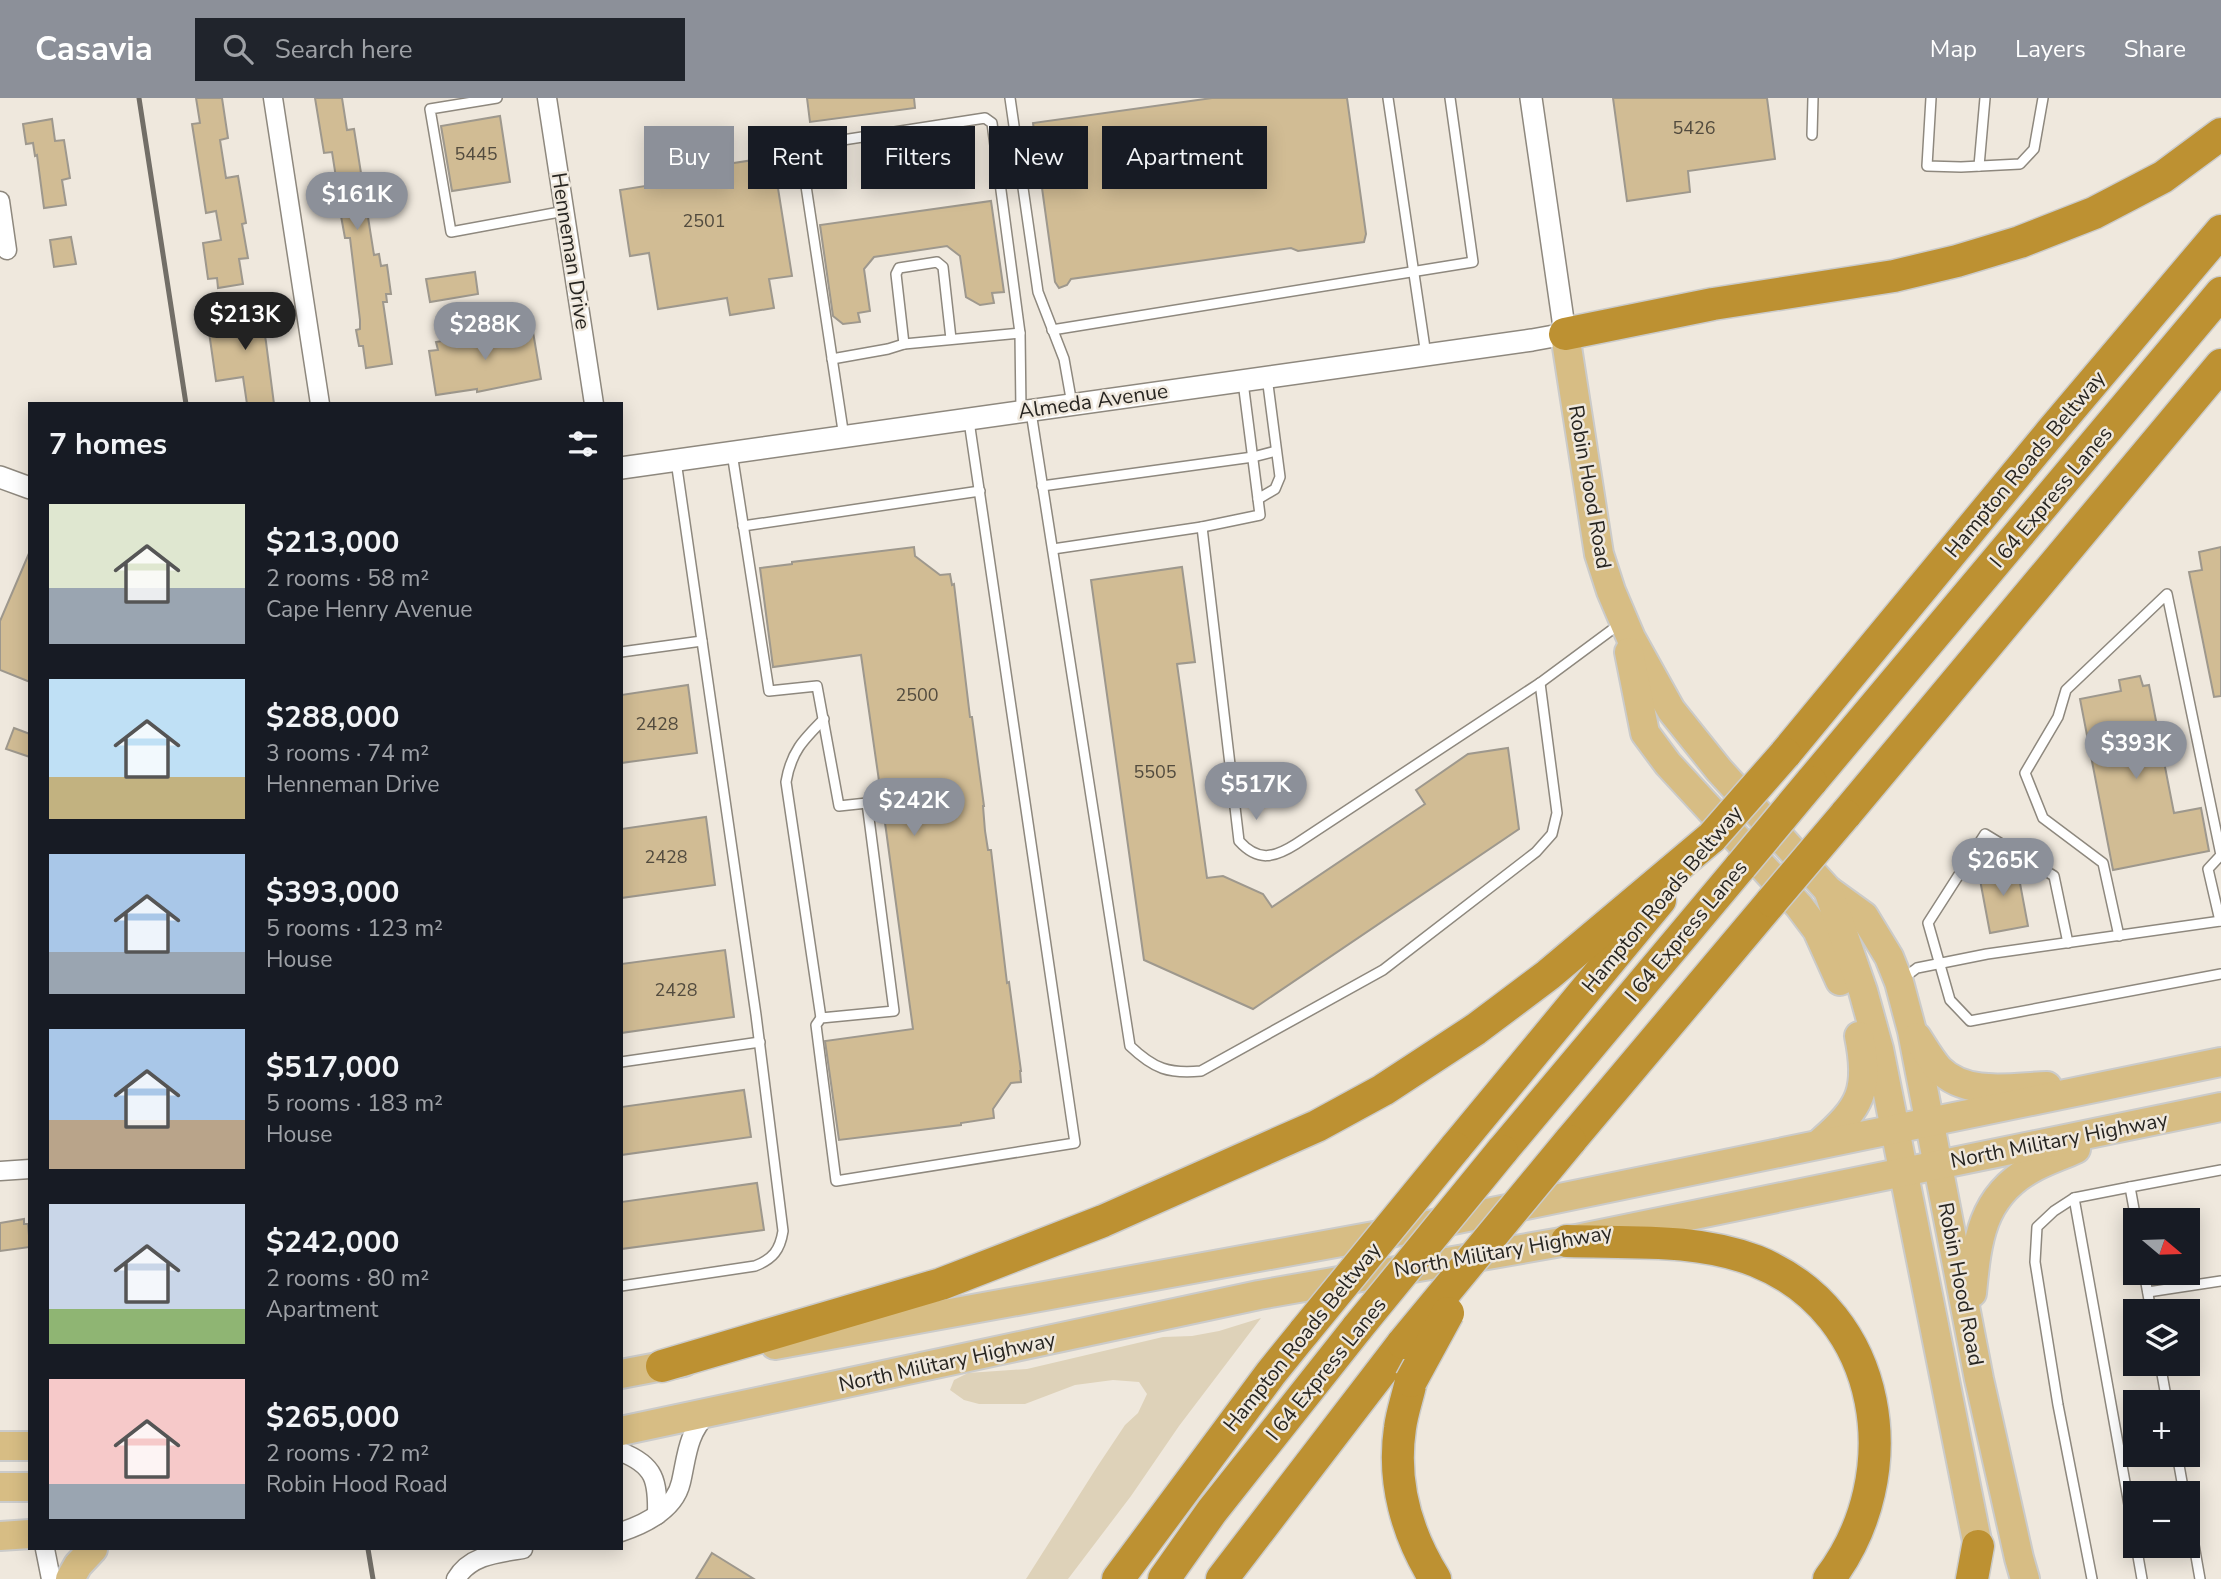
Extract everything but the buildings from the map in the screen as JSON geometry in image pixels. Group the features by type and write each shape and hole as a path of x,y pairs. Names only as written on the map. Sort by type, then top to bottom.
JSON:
{"highway":[{"path":"1565,334 1713,304 1894,276 2020,242 2094,213 2163,177 2221,134"},
{"name":"Hampton Roads Beltway","path":"1118,1579 1255,1395 1455,1148 1712,837 1785,754 2221,231"},
{"name":"I 64 Express Lanes","path":"1164,1579 1212,1511 1502,1151 2221,293"},
{"path":"1222,1579 1403,1343 2221,365"},
{"path":"662,1366 941,1284 1103,1222 1317,1126 1383,1090 1476,1030 1548,975 1712,837"},
{"path":"1435,1579 1413,1538 1399,1484 1400,1427 1411,1381 1431,1340 1497,1230"},
{"path":"1567,1241 1677,1244 1732,1253 1758,1262 1784,1276 1808,1293 1828,1313 1848,1342 1866,1382 1876,1444 1874,1475 1867,1505 1851,1543 1829,1579"},
{"path":"1972,1579 1978,1546"}],"main road":[{"name":"Robin Hood Road","path":"1565,334 1596,543 1623,622 1648,671 1671,710 1694,739 1828,890 1864,916 1899,982 1912,1031 1970,1327 2018,1558 2025,1579"},
{"path":"1623,622 1646,733 1668,764 1799,906 1817,930 1835,968 1857,1030 1864,1069 1863,1083 1850,1115 1821,1143"},
{"name":"Robin Hood Road","path":"1828,890 1874,1024 1978,1546"},
{"path":"1912,1031 1938,1068 1975,1087 2123,1084"},
{"name":"North Military Highway","path":"623,1374 1384,1234 2221,1062"},
{"name":"North Military Highway","path":"623,1431 1259,1295 1567,1241 2221,1107"},
{"path":"1970,1327 1980,1231 1990,1207 2004,1189 2031,1168 2127,1127"},
{"path":"0,1487 28,1487"},
{"path":"0,1536 28,1534"},
{"path":"70,1579 78,1565 92,1550"}],"street":[{"path":"273,98 320,402"},
{"name":"Henneman Drive","path":"547,98 594,402"},
{"name":"Robin Hood Road","path":"1531,98 1565,334"},
{"path":"0,201 7,250"},
{"name":"Almeda Avenue","path":"623,468 1565,334"},
{"path":"0,478 28,487"},
{"path":"0,1171 28,1169"},
{"path":"623,1531 657,1515 674,1500 681,1485 685,1453 691,1436 709,1413"},
{"path":"623,1453 643,1462 651,1472 658,1490 657,1515"},
{"name":"Robin Hood Road","path":"1978,1546 1988,1579"},
{"path":"45,1550 51,1579"},
{"path":"456,1579 468,1565 486,1555 517,1550"}],"lane":[{"path":"497,98 430,109 452,232 565,211"},
{"path":"1010,98 1038,292 1064,359 1072,404"},
{"path":"1388,98 1426,355"},
{"path":"1052,330 1473,262 1450,98"},
{"path":"1812,135 1813,98"},
{"path":"1931,98 1927,166 2020,164 2034,149 2043,98"},
{"path":"1979,166 1985,98"},
{"path":"844,437 801,153 804,146 985,118 992,123 1020,333 1026,411 1042,486 1130,1046 1148,1063 1177,1073 1201,1071 1383,970 1536,852 1552,834 1557,813 1540,684"},
{"path":"904,344 896,274 899,268 937,262 943,267 951,339"},
{"path":"832,359 904,344 1020,333"},
{"path":"1258,499 1275,489 1280,477 1267,377"},
{"path":"1052,550 1202,527 1260,515 1243,380"},
{"path":"824,719 803,740 789,761 786,782 821,1018 816,1026 836,1181 1076,1143 969,419"},
{"path":"1042,486 1253,457 1276,451"},
{"path":"732,453 769,691 817,686 839,806 867,803 894,1011 821,1018"},
{"path":"623,1286 755,1266 776,1254 783,1231 760,1042 676,461"},
{"path":"743,526 979,491"},
{"path":"1202,527 1239,841 1247,850 1263,856 1281,853 1540,684 1623,622"},
{"path":"1899,982 1917,968 1987,954 2119,936 2220,921 2208,869 2221,855 2167,594 2066,690 2058,717 2025,773 2043,818 2103,863 2119,936"},
{"path":"623,652 702,641"},
{"path":"2068,943 2054,876 1985,834 1928,923 1950,1000 1970,1021 2221,974"},
{"path":"623,1062 760,1042"},
{"path":"2092,1579 2058,1405 2035,1262 2037,1227 2054,1211 2074,1198 2221,1170"},
{"path":"2130,1187 2134,1208"},
{"path":"2074,1198 2125,1481"},
{"path":"2148,1292 2221,1281"},
{"path":"2147,1285 2149,1299"},
{"path":"2138,1558 2142,1579"},
{"path":"2196,1558 2200,1579"}],"shaded area":[{"path":"1261,1318 1068,1579 1026,1579 1125,1425 1138,1413 1147,1394 1139,1382 1113,1380 1075,1385 1025,1404 979,1404 964,1400 950,1390 954,1380 968,1373 1027,1369 1163,1337 1219,1331"}],"railway":[{"path":"139,98 186,402"},
{"path":"368,1550 373,1579"}]}
